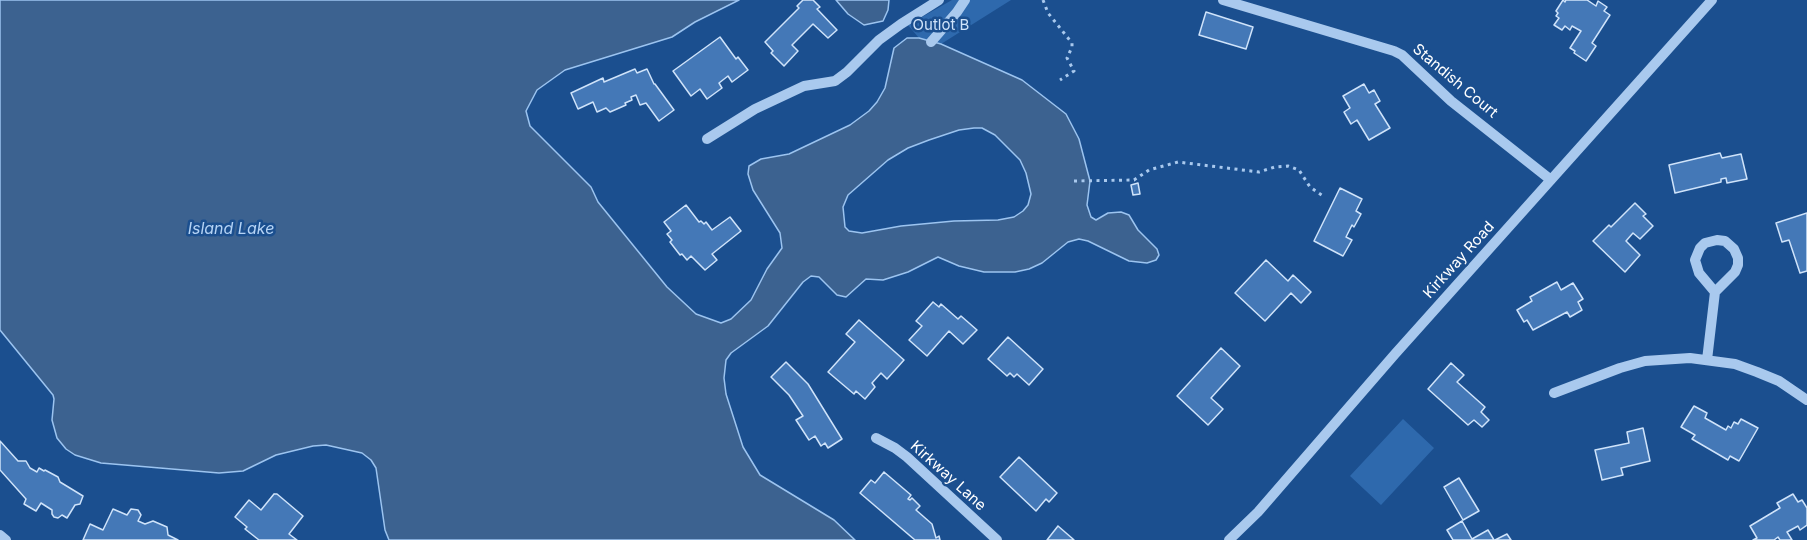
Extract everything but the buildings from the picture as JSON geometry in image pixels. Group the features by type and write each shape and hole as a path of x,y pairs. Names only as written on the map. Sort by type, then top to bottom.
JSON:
{"street":[{"path":"707,139 755,109 804,86 835,81 879,40 939,0"},
{"path":"931,42 965,0"},
{"name":"Standish Court","path":"1223,0 1402,55 1451,101 1551,180"},
{"path":"1696,0 1704,9"},
{"name":"Kirkway Road","path":"1229,540 1258,512 1395,354 1712,0"},
{"path":"1707,360 1714,292 1735,272 1737,265 1738,258 1734,249 1725,241 1705,243 1695,260 1699,273 1714,292"},
{"path":"1554,393 1620,368 1645,361 1675,358 1735,364 1779,381 1807,400"},
{"name":"Kirkway Lane","path":"876,438 907,457 997,540"},
{"path":"0,535 6,540"}],"path":[{"path":"1043,0 1048,13 1072,43 1067,58 1074,71 1060,80"},
{"path":"1074,181 1134,180 1149,170 1178,162 1259,172 1288,166 1299,170 1310,187 1323,196"}],"green space":[{"name":"Outlot B","path":"952,0 1011,0 941,44 919,38 908,25"},
{"path":"1403,419 1434,448 1381,505 1350,476"}],"water":[{"name":"Island Lake","path":"0,0 739,0 695,22 672,37 565,70 537,90 526,111 530,126 591,187 598,202 667,287 696,314 721,323 731,319 751,300 767,269 782,248 780,233 753,190 748,174 749,166 761,159 789,154 850,125 869,111 885,88 894,48 907,38 919,38 941,44 1022,80 1066,114 1079,139 1090,181 1087,205 1091,217 1096,220 1108,213 1121,212 1129,215 1138,230 1157,249 1159,255 1156,260 1147,263 1129,261 1079,239 1068,242 1042,263 1015,272 984,272 959,266 938,257 908,272 883,280 866,279 846,297 837,295 819,277 811,276 803,282 768,326 731,353 726,360 724,378 726,394 743,447 760,475 834,520 855,540 389,540 385,530 376,468 371,460 362,453 326,445 313,446 276,455 243,471 219,473 101,463 75,455 66,449 57,438 52,420 53,395 0,330","holes":["982,128 995,135 1020,160 1031,194 1028,205 1023,211 1014,217 998,220 901,226 862,233 849,231 845,227 843,207 848,195 888,160 908,148 929,140 959,130"]},
{"path":"836,0 889,0 883,21 864,25 848,14"}]}
